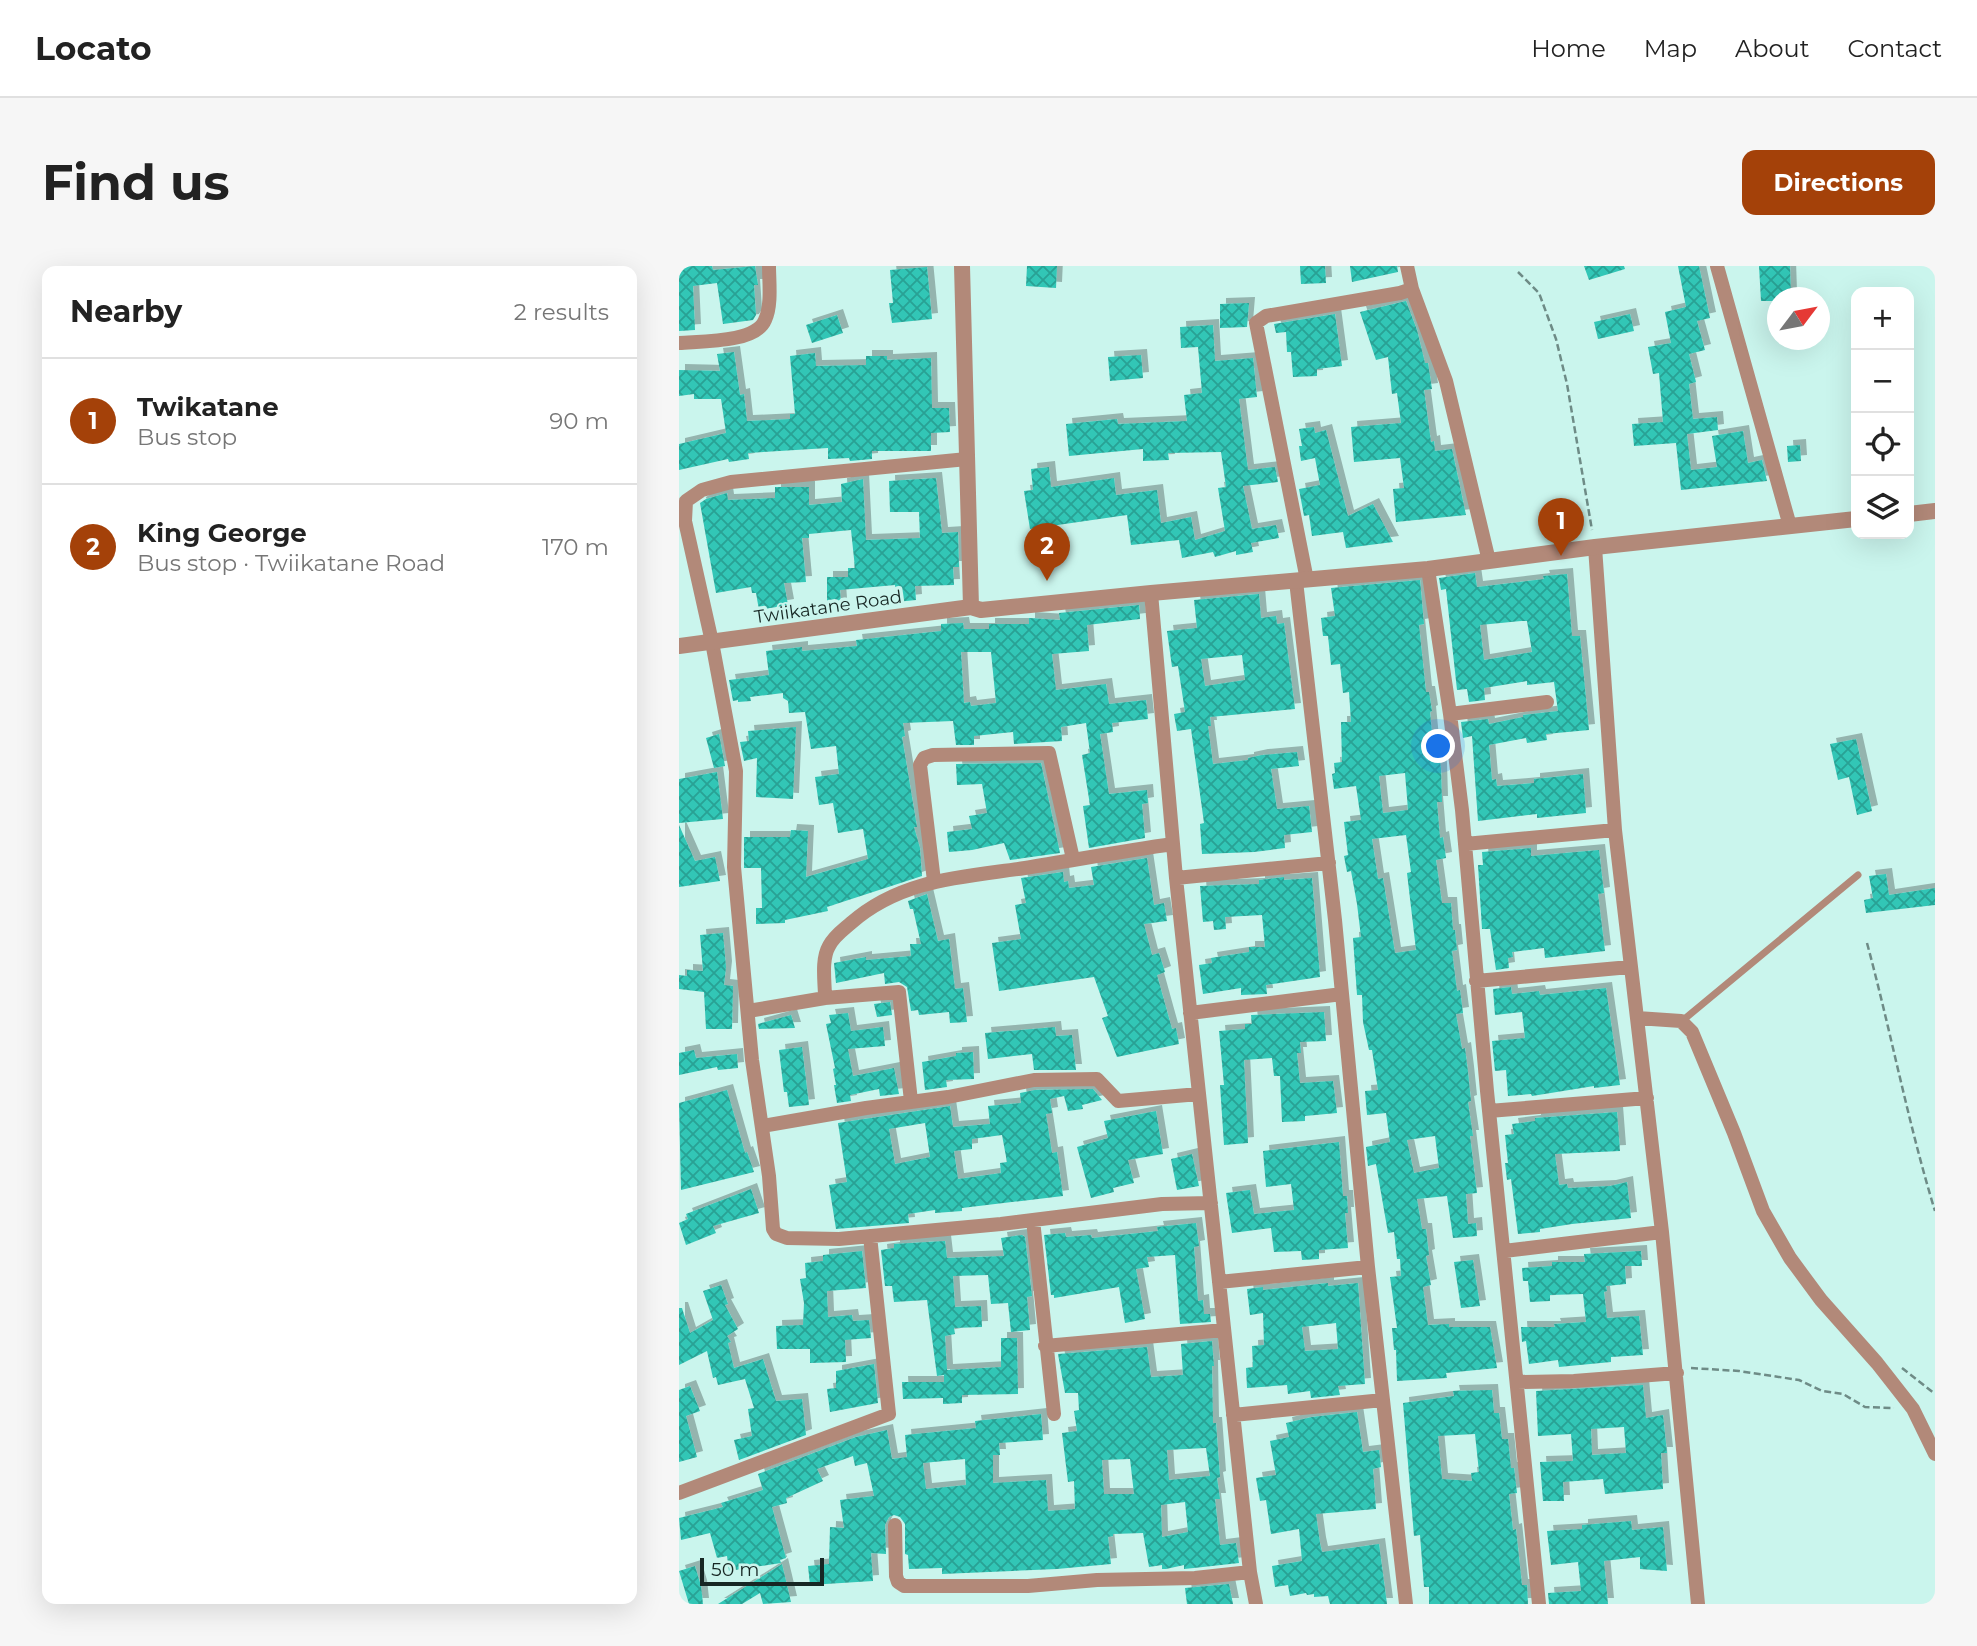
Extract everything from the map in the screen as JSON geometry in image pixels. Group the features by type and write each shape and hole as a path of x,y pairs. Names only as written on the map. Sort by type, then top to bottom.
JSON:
{"street":[{"path":"679,343 736,338 757,331 768,310 769,266"},
{"path":"962,266 967,458 976,609"},
{"path":"1407,266 1412,289 1446,381 1489,561"},
{"path":"1717,266 1790,526"},
{"path":"1406,1604 1368,1267 1301,581 1256,323 1266,316 1412,289"},
{"path":"967,458 731,482 702,490 686,501 685,521 712,642 736,771 734,867 773,1226 776,1234 787,1238 839,1239 1163,1204 1211,1203"},
{"path":"1914,513 1935,511"},
{"name":"Twiikatane Road","path":"679,646 976,609 1428,569 1595,547 1851,520"},
{"path":"1595,547 1615,830 1663,1232 1697,1604"},
{"path":"1428,569 1450,714 1465,844 1476,981 1539,1604"},
{"path":"1151,593 1190,1013 1250,1572 1256,1604"},
{"path":"1450,714 1547,702"},
{"path":"934,881 920,765 924,758 933,755 1049,753 1073,859"},
{"path":"1465,844 1615,830"},
{"path":"825,998 824,959 829,946 836,936 866,909 895,894 934,881 1173,844"},
{"path":"1176,878 1329,863"},
{"path":"1476,981 1630,967"},
{"path":"748,1011 825,998 899,992 911,1101"},
{"path":"1190,1013 1342,994"},
{"path":"1637,1018 1681,1021 1692,1032 1763,1211 1790,1258 1821,1300 1877,1363 1913,1409 1935,1454"},
{"path":"762,1126 949,1097 1044,1079 1097,1079 1118,1101 1199,1094"},
{"path":"1489,1111 1647,1098"},
{"path":"1033,1220 1054,1414"},
{"path":"1504,1251 1663,1232"},
{"path":"679,1493 889,1414 870,1236"},
{"path":"1219,1282 1368,1267"},
{"path":"1045,1346 1224,1330"},
{"path":"1518,1382 1574,1381 1677,1370"},
{"path":"1233,1415 1383,1400"},
{"path":"895,1525 896,1576 898,1582 904,1586 1017,1586 1097,1580 1195,1578 1250,1572"}],"lane":[{"path":"1681,1021 1858,875"}],"path":[{"path":"1518,272 1539,293 1556,339 1567,384 1595,547"},
{"path":"1867,943 1919,1160 1935,1211"},
{"path":"1677,1370 1739,1371 1799,1380 1822,1391 1843,1394 1865,1406 1913,1409"}],"building":[{"path":"679,266 712,266 713,270 755,266 758,285 754,285 756,315 753,320 723,324 717,283 693,286 695,330 679,331"},
{"path":"1027,266 1057,266 1056,288 1026,286"},
{"path":"1300,266 1325,266 1326,283 1301,284"},
{"path":"1350,266 1397,266 1398,272 1352,282"},
{"path":"1584,266 1624,266 1625,269 1589,280"},
{"path":"1678,266 1699,266 1710,318 1697,321 1705,350 1689,354 1696,382 1689,384 1693,419 1717,417 1718,430 1687,434 1691,470 1717,467 1712,436 1743,431 1748,463 1762,460 1767,481 1681,490 1676,443 1634,446 1632,424 1663,422 1659,373 1653,374 1648,347 1671,343 1665,312 1686,307"},
{"path":"1759,266 1790,266 1791,287 1767,287 1767,301 1761,301"},
{"path":"927,267 932,319 892,323 889,303 893,303 890,270"},
{"path":"1406,301 1425,363 1428,363 1432,389 1424,390 1431,442 1434,441 1435,451 1452,449 1466,515 1396,522 1393,489 1404,488 1400,458 1354,462 1351,427 1401,423 1397,393 1392,394 1388,357 1376,360 1360,312"},
{"path":"1249,303 1247,327 1220,328 1220,304"},
{"path":"1335,314 1342,366 1317,369 1317,376 1293,377 1286,332 1276,333 1274,324"},
{"path":"1630,314 1634,331 1598,339 1594,322"},
{"path":"837,315 843,333 812,343 806,325"},
{"path":"1213,325 1215,361 1253,358 1257,397 1239,399 1248,470 1275,467 1278,482 1243,486 1252,529 1276,525 1279,538 1251,543 1253,552 1236,555 1236,551 1215,557 1213,552 1182,558 1179,540 1131,545 1127,515 1030,529 1024,491 1033,490 1031,469 1049,467 1051,487 1114,478 1116,495 1157,490 1161,523 1191,517 1195,540 1225,531 1218,488 1226,487 1221,452 1168,453 1169,460 1143,461 1143,449 1069,456 1066,424 1117,419 1118,424 1187,421 1184,395 1202,393 1198,347 1181,348 1180,327"},
{"path":"734,352 747,421 790,419 790,414 795,414 790,356 815,353 816,366 866,365 866,356 887,356 887,360 931,358 932,408 949,408 950,432 931,433 931,451 872,451 872,459 850,461 849,458 828,459 828,448 748,453 749,459 729,462 728,459 679,470 679,444 726,433 721,399 694,399 694,394 679,396 679,370 720,371 717,354"},
{"path":"1141,355 1143,378 1110,381 1108,357"},
{"path":"1314,427 1315,433 1326,430 1348,516 1373,504 1393,542 1346,548 1343,532 1312,536 1309,515 1304,516 1299,489 1320,485 1315,458 1301,461 1299,429"},
{"path":"1800,445 1801,461 1788,462 1787,446"},
{"path":"936,478 942,533 958,532 959,567 953,567 954,585 915,586 916,600 896,602 895,585 840,590 841,604 827,604 827,577 848,577 848,568 855,568 851,530 809,534 809,538 802,538 806,582 784,583 788,605 759,610 756,593 752,593 751,587 716,593 700,503 706,499 727,493 728,500 775,498 775,487 809,487 809,505 842,502 841,484 863,479 866,540 920,538 919,512 890,512 889,481"},
{"path":"1475,573 1477,587 1567,574 1572,636 1580,636 1589,730 1546,734 1547,740 1527,743 1526,738 1489,745 1492,780 1496,779 1497,786 1534,783 1534,779 1583,774 1586,813 1537,818 1537,814 1478,821 1472,736 1463,738 1461,722 1488,719 1489,724 1523,715 1558,711 1554,682 1527,685 1527,681 1484,688 1485,700 1469,702 1467,689 1457,690 1446,589 1441,590 1439,578","holes":["1527,621 1532,652 1484,660 1480,625"]},
{"path":"1420,580 1424,624 1419,625 1426,692 1429,692 1433,743 1438,743 1441,769 1442,802 1437,802 1440,838 1443,837 1446,858 1436,860 1442,903 1451,903 1455,930 1457,950 1452,951 1463,1013 1456,1014 1468,1072 1471,1101 1468,1102 1473,1136 1470,1136 1477,1193 1466,1194 1468,1224 1476,1223 1477,1236 1453,1238 1447,1196 1417,1199 1422,1229 1426,1229 1429,1255 1426,1256 1431,1285 1423,1287 1428,1325 1490,1327 1497,1368 1446,1373 1447,1378 1397,1381 1392,1328 1397,1328 1390,1277 1401,1276 1400,1259 1397,1259 1394,1232 1388,1233 1376,1164 1368,1166 1366,1147 1390,1142 1386,1113 1367,1115 1365,1091 1378,1090 1372,1050 1369,1050 1363,1022 1362,995 1357,995 1353,938 1361,937 1351,871 1347,872 1344,856 1348,855 1344,822 1361,820 1356,786 1334,789 1332,774 1335,773 1334,763 1342,762 1341,722 1351,722 1349,692 1343,693 1340,664 1331,665 1328,636 1323,636 1321,618 1335,616 1331,588","holes":["1405,773 1408,810 1383,813 1379,776","1406,835 1411,872 1407,873 1416,950 1395,953 1383,878 1378,879 1372,839","1435,1136 1439,1168 1414,1173 1407,1140"]},
{"path":"1259,594 1261,618 1276,616 1277,624 1284,623 1295,709 1210,717 1211,726 1208,726 1213,764 1297,752 1299,766 1271,769 1277,809 1309,806 1312,832 1284,835 1285,848 1202,854 1200,824 1204,823 1191,729 1177,731 1174,714 1185,712 1178,666 1172,667 1167,631 1197,628 1194,600","holes":["1242,655 1245,680 1205,686 1201,659"]},
{"path":"1139,605 1140,619 1087,625 1089,651 1052,654 1056,690 1106,684 1109,704 1146,700 1148,719 1112,723 1113,732 1100,734 1109,794 1147,790 1148,803 1142,804 1145,838 1089,848 1083,806 1090,805 1082,755 1090,753 1086,723 1061,727 1062,741 1014,744 1013,732 974,736 974,745 956,745 953,721 903,723 905,736 902,737 922,876 827,907 828,911 785,920 785,923 756,924 756,908 762,908 761,868 744,868 744,837 790,837 791,830 808,831 806,877 868,859 863,829 838,833 833,803 819,805 815,777 839,774 836,746 811,749 805,712 789,713 788,701 783,698 783,693 750,697 751,701 733,701 729,680 769,675 766,651 857,646 856,640 941,631 941,624 963,623 964,629 989,629 989,624 1029,624 1029,618 1060,620 1059,613","holes":["961,652 991,652 996,703 971,706 970,702 964,703"]},
{"path":"796,727 793,799 756,797 757,758 744,761 740,742 749,741 748,731"},
{"path":"719,734 725,766 714,768 706,738"},
{"path":"1856,739 1872,811 1857,815 1849,777 1838,780 1830,744"},
{"path":"1041,763 1060,853 1010,860 1004,843 949,852 947,832 972,829 969,816 987,813 982,784 957,785 956,764"},
{"path":"717,772 723,819 679,823 679,779"},
{"path":"679,825 695,861 715,857 720,881 679,887"},
{"path":"1531,848 1531,856 1599,850 1604,893 1598,894 1605,951 1545,958 1544,948 1512,952 1513,957 1508,958 1509,968 1496,970 1490,929 1482,929 1478,865 1483,865 1482,852"},
{"path":"1147,858 1154,905 1164,903 1167,921 1144,924 1152,955 1159,953 1165,972 1157,975 1172,1029 1176,1028 1179,1044 1117,1057 1102,1018 1108,1016 1094,977 999,991 992,943 1021,939 1015,905 1026,903 1021,878 1063,872 1064,882 1068,881 1069,888 1094,885 1091,867"},
{"path":"1886,874 1889,895 1935,888 1935,905 1866,913 1864,900 1873,898 1869,876"},
{"path":"1284,877 1284,880 1312,878 1320,977 1266,985 1267,994 1241,995 1241,988 1203,994 1199,965 1212,963 1211,958 1249,952 1249,947 1265,947 1262,915 1225,917 1226,929 1214,930 1213,921 1203,922 1200,886 1259,884 1259,880"},
{"path":"927,894 938,941 949,939 955,989 963,988 967,1022 950,1023 949,1012 919,1015 918,1010 911,1011 907,987 899,982 885,984 884,973 836,983 834,963 866,957 866,960 911,956 910,944 921,944 913,909 910,909 908,901"},
{"path":"723,933 726,967 724,985 733,986 732,1029 706,1029 704,992 679,989 679,975 687,976 687,970 703,971 700,935"},
{"path":"1511,987 1512,994 1539,991 1540,995 1606,988 1620,1085 1594,1086 1532,1096 1508,1096 1506,1070 1495,1071 1492,1041 1525,1038 1522,1012 1495,1015 1493,989"},
{"path":"890,1002 892,1015 877,1017 874,1004"},
{"path":"1324,1012 1326,1041 1300,1042 1301,1053 1297,1053 1300,1083 1333,1081 1337,1113 1305,1116 1305,1121 1282,1122 1280,1076 1274,1076 1272,1058 1244,1060 1248,1143 1224,1145 1220,1085 1224,1085 1219,1031 1245,1029 1245,1024 1252,1024 1251,1015"},
{"path":"848,1013 851,1031 883,1027 885,1046 848,1049 853,1076 894,1068 899,1094 880,1096 879,1089 850,1095 851,1101 837,1103 835,1068 826,1024 831,1023 829,1015"},
{"path":"791,1015 795,1028 759,1029 758,1024"},
{"path":"1055,1027 1056,1036 1072,1035 1076,1070 1034,1070 1032,1054 988,1059 985,1033"},
{"path":"802,1047 809,1105 789,1107 787,1092 784,1092 779,1050"},
{"path":"694,1050 696,1058 737,1054 738,1068 718,1070 717,1067 679,1075 679,1053"},
{"path":"973,1052 974,1079 946,1080 947,1087 925,1090 922,1062 956,1056 956,1053"},
{"path":"1093,1089 1102,1100 1082,1105 1083,1109 1068,1111 1064,1096 1050,1099 1052,1113 1046,1114 1052,1153 1057,1152 1063,1196 962,1208 962,1211 935,1213 935,1210 908,1214 909,1223 836,1229 829,1185 847,1182 838,1123 950,1106 953,1127 990,1124 988,1106 1021,1103 1020,1093 1035,1090","holes":["925,1123 930,1157 895,1164 889,1129","1002,1135 1007,1162 1000,1163 1001,1173 958,1179 954,1151 972,1149 972,1139"]},
{"path":"727,1090 745,1153 747,1152 754,1172 681,1190 679,1103"},
{"path":"1156,1111 1163,1154 1128,1160 1134,1183 1113,1188 1114,1192 1091,1198 1077,1147 1108,1138 1104,1121"},
{"path":"1617,1112 1620,1151 1555,1154 1559,1185 1567,1184 1568,1188 1610,1186 1627,1182 1631,1218 1572,1224 1518,1234 1511,1179 1507,1180 1505,1163 1508,1163 1505,1135 1514,1134 1512,1124 1535,1121 1535,1118"},
{"path":"1339,1142 1343,1196 1347,1196 1348,1213 1345,1213 1348,1248 1319,1250 1319,1259 1302,1260 1301,1251 1274,1252 1271,1228 1232,1233 1226,1193 1250,1190 1254,1214 1294,1210 1291,1184 1266,1187 1263,1151"},
{"path":"1192,1154 1199,1186 1177,1190 1171,1159"},
{"path":"751,1189 759,1213 713,1226 716,1233 686,1245 679,1223 688,1219 686,1214"},
{"path":"1196,1223 1199,1246 1194,1247 1198,1301 1203,1300 1204,1314 1210,1314 1211,1322 1180,1324 1175,1255 1147,1257 1149,1267 1136,1269 1145,1319 1125,1323 1119,1287 1054,1298 1054,1295 1051,1295 1044,1235 1065,1233 1066,1237 1091,1235 1092,1238 1158,1231 1157,1227"},
{"path":"1022,1235 1025,1237 1032,1296 1027,1297 1030,1330 1011,1332 1008,1303 991,1304 988,1275 953,1276 955,1307 981,1306 982,1327 954,1328 955,1334 945,1336 947,1370 1001,1367 1001,1338 1017,1338 1018,1394 962,1395 962,1403 943,1404 943,1398 903,1399 902,1382 944,1382 944,1375 937,1376 927,1300 894,1302 892,1286 885,1286 881,1250 894,1248 894,1244 945,1241 947,1258 1004,1256 1001,1238"},
{"path":"862,1251 866,1288 827,1291 828,1317 852,1315 853,1321 869,1320 871,1338 845,1340 846,1362 810,1363 810,1349 777,1349 776,1326 803,1325 804,1303 800,1279 806,1278 805,1263 823,1261 823,1255"},
{"path":"1641,1251 1642,1266 1625,1266 1626,1284 1606,1286 1607,1291 1604,1292 1607,1318 1639,1316 1643,1355 1611,1357 1611,1362 1559,1367 1558,1360 1529,1364 1526,1341 1522,1342 1521,1327 1555,1327 1554,1324 1586,1322 1583,1294 1550,1295 1550,1301 1530,1302 1528,1281 1523,1281 1522,1268 1552,1266 1552,1262 1585,1262 1584,1254"},
{"path":"1473,1260 1480,1306 1461,1308 1454,1262"},
{"path":"1328,1283 1328,1286 1358,1283 1365,1384 1338,1386 1340,1395 1311,1398 1310,1391 1288,1394 1287,1385 1247,1388 1246,1368 1253,1367 1252,1346 1264,1345 1263,1313 1250,1315 1247,1289 1263,1287 1263,1290","holes":["1336,1323 1338,1349 1305,1351 1302,1327"]},
{"path":"721,1285 728,1304 725,1305 738,1329 727,1336 731,1342 728,1343 734,1368 763,1359 776,1401 802,1399 806,1435 739,1460 734,1440 752,1436 748,1409 754,1408 745,1379 718,1385 716,1377 713,1378 707,1351 679,1365 679,1308 682,1308 690,1333 713,1320 703,1291"},
{"path":"1212,1341 1213,1423 1216,1423 1220,1477 1217,1478 1220,1499 1215,1499 1220,1545 1236,1543 1239,1563 1184,1569 1184,1565 1166,1569 1162,1569 1162,1565 1149,1567 1143,1533 1113,1534 1108,1537 1111,1564 942,1574 942,1568 909,1569 908,1555 905,1554 905,1524 900,1517 894,1515 889,1517 885,1525 886,1554 871,1553 873,1581 810,1585 808,1566 829,1564 830,1527 844,1528 840,1500 874,1496 867,1463 855,1466 853,1456 817,1469 823,1481 786,1498 787,1503 772,1507 786,1558 780,1560 781,1563 729,1571 727,1556 717,1558 710,1533 681,1540 679,1518 723,1507 721,1503 763,1490 758,1474 856,1437 887,1430 892,1459 907,1457 905,1435 976,1428 975,1421 1041,1414 1043,1440 999,1443 1000,1455 993,1455 993,1483 1046,1480 1048,1511 1075,1509 1074,1481 1068,1482 1062,1433 1077,1431 1074,1411 1079,1410 1078,1393 1065,1393 1058,1354 1147,1347 1151,1377 1183,1375 1181,1344","holes":["1206,1448 1210,1476 1169,1480 1167,1450","965,1459 966,1485 926,1489 923,1463","1130,1459 1134,1494 1104,1494 1102,1460","1185,1502 1188,1532 1162,1537 1161,1505"]},
{"path":"874,1364 878,1403 830,1412 827,1389 836,1388 836,1371"},
{"path":"1643,1385 1646,1418 1663,1415 1667,1453 1661,1453 1663,1489 1605,1494 1603,1479 1563,1482 1564,1501 1543,1501 1540,1462 1573,1461 1571,1434 1538,1436 1536,1391","holes":["1624,1427 1626,1453 1592,1455 1591,1429"]},
{"path":"690,1386 700,1411 686,1416 697,1457 679,1462 679,1390"},
{"path":"1492,1390 1494,1413 1499,1413 1502,1439 1508,1439 1511,1468 1514,1468 1517,1493 1509,1494 1522,1585 1527,1585 1528,1604 1429,1604 1429,1587 1424,1587 1420,1535 1414,1536 1403,1403 1454,1396 1453,1391","holes":["1475,1434 1479,1472 1471,1473 1472,1481 1442,1479 1438,1436"]},
{"path":"1357,1412 1363,1452 1379,1450 1381,1467 1373,1469 1376,1509 1316,1514 1320,1543 1322,1552 1379,1544 1387,1604 1330,1604 1328,1596 1314,1597 1314,1594 1306,1593 1290,1596 1288,1585 1275,1587 1272,1566 1302,1561 1299,1529 1271,1534 1266,1500 1260,1501 1256,1478 1276,1475 1270,1441 1289,1437 1286,1423"},
{"path":"1631,1521 1632,1530 1663,1527 1667,1571 1640,1569 1640,1557 1604,1561 1608,1604 1549,1604 1548,1593 1581,1591 1578,1562 1551,1565 1547,1531 1582,1529 1582,1525"},
{"path":"782,1564 791,1602 763,1604 760,1593 742,1604 718,1604"},
{"path":"695,1566 703,1604 689,1604 679,1571"},
{"path":"1229,1584 1233,1604 1187,1604 1185,1588"}],"place":[{"name":"Twikatane","path":"1561,556"},
{"name":"King George","path":"1047,581"}]}
